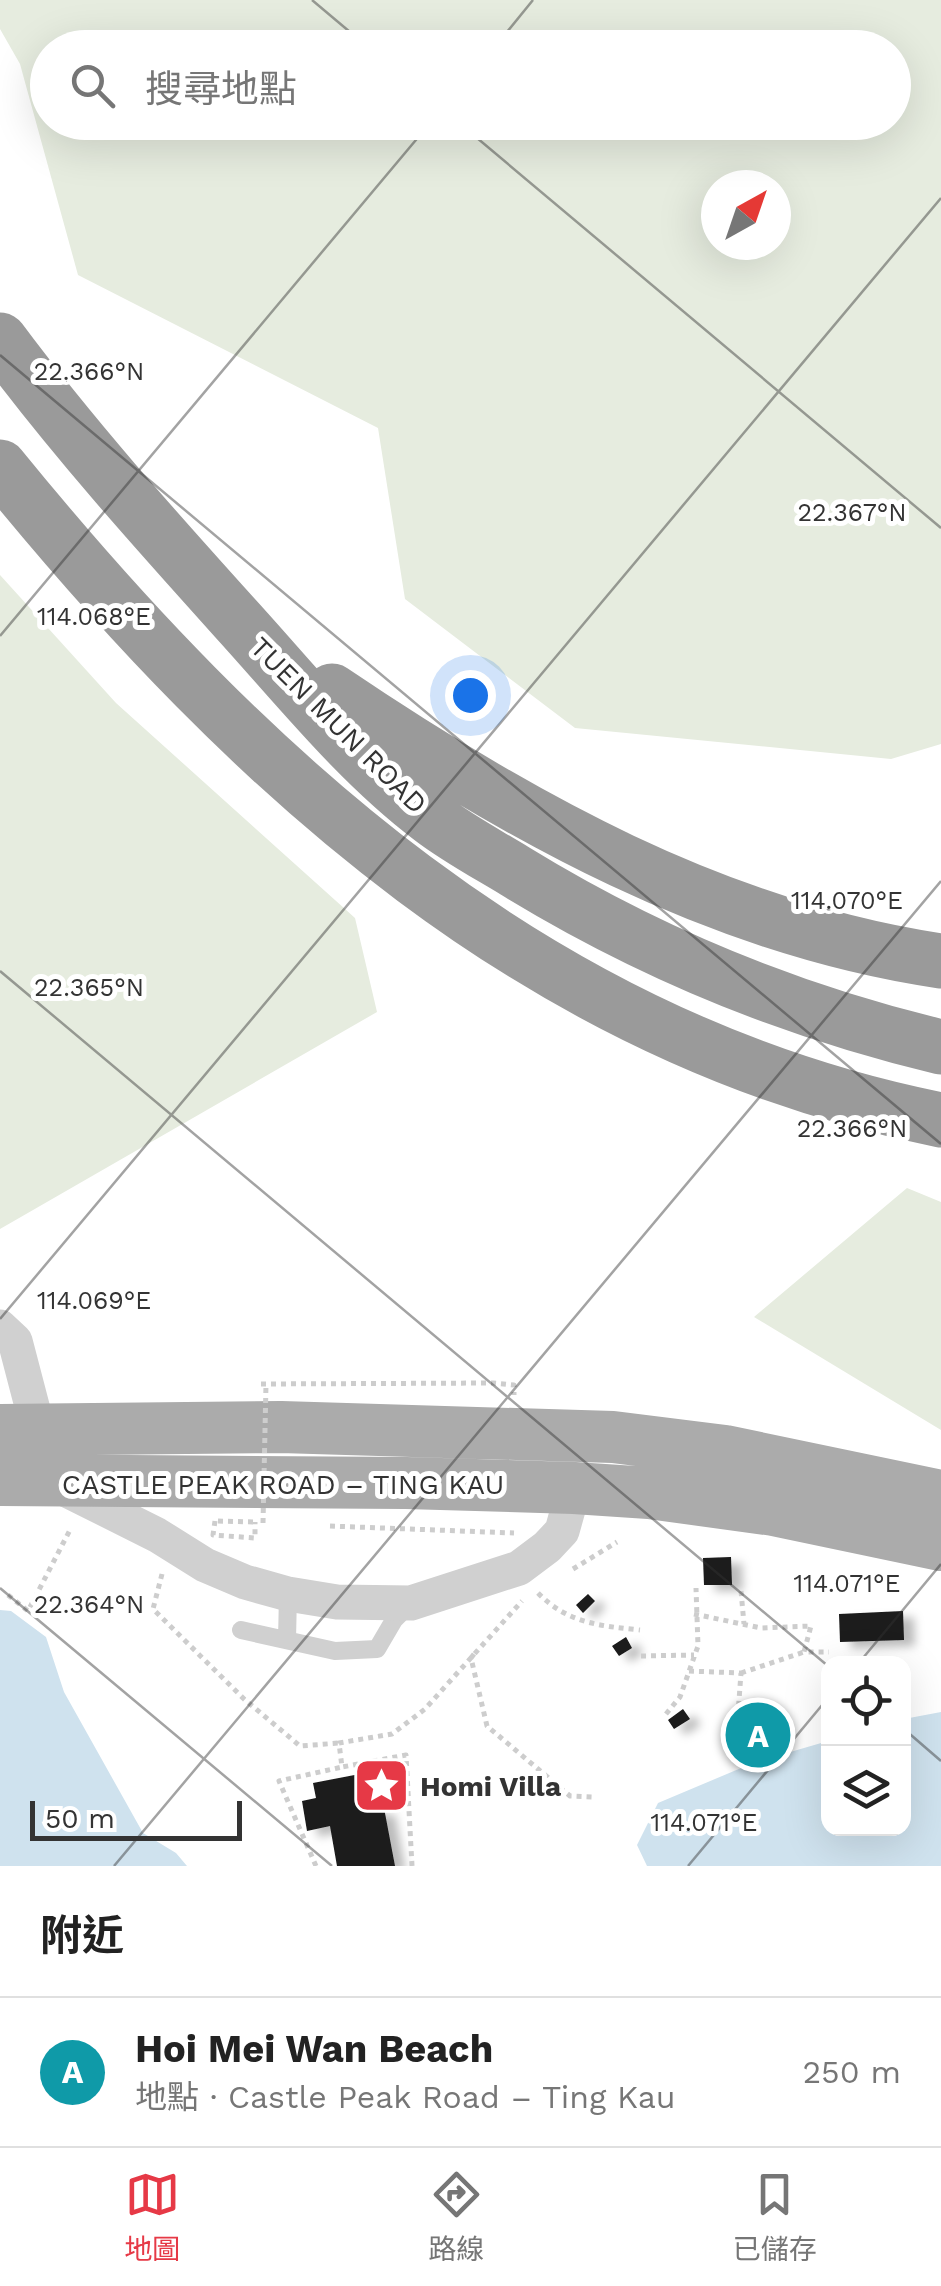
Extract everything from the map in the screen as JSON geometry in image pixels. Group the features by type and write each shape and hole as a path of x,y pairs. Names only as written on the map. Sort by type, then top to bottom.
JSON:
{"highway":[{"name":"TUEN MUN ROAD","path":"0,340 136,510 304,695 432,819 601,922 702,969 856,1025 941,1046"},
{"path":"0,466 80,565 191,683 340,823 459,913 568,982 710,1052 842,1096 941,1120"},
{"path":"235,617 318,681 404,739 480,787 580,841 756,915 835,939 941,961"}],"main road":[{"name":"CASTLE PEAK ROAD – TING KAU","path":"19,1460 262,1427 562,1434 725,1452 941,1496"},
{"path":"562,1434 574,1488"},
{"name":"CASTLE PEAK ROAD – TING KAU","path":"19,1460 648,1493 774,1510 941,1545"}],"street":[{"path":"0,1327 15,1340 19,1460"},
{"name":"CASTLE PEAK ROAD – TING KAU","path":"19,1460 205,1565 288,1594 337,1602 411,1604 519,1568 562,1530 574,1488"}],"lane":[{"path":"287,1640 288,1594"},
{"path":"241,1630 334,1651 377,1649 394,1620 411,1604"}],"path":[{"path":"258,1520 213,1522 213,1535 255,1538 258,1520 266,1384 514,1384 514,1404"},
{"path":"329,1526 505,1532"},
{"path":"8,1595 28,1611 70,1530"},
{"path":"568,1572 617,1542"},
{"path":"162,1574 153,1609 244,1699 300,1746 392,1734 425,1709 522,1600"},
{"path":"544,1583 534,1588 554,1610 588,1624 640,1630"},
{"path":"666,1714 680,1698 698,1646 696,1588"},
{"path":"741,1591 744,1624"},
{"path":"694,1614 762,1628 811,1626 804,1652"},
{"path":"476,1650 472,1658 487,1726 570,1796 594,1797"},
{"path":"689,1671 741,1673 804,1652 829,1652"},
{"path":"642,1656 694,1655"},
{"path":"738,1714 741,1673"},
{"path":"339,1743 342,1766"},
{"path":"316,1866 279,1781 406,1755 412,1866"}],"shaded area":[{"path":"0,0 941,0 941,744 891,759 575,728 405,599 378,428 78,275 41,140 911,140 911,30 30,30 30,100 20,64 0,29"},
{"path":"0,575 116,703 355,918 377,1012 0,1229"},
{"path":"907,1188 941,1202 941,1430 754,1317"}],"water":[{"path":"0,1610 11,1611 46,1637 64,1692 143,1833 176,1853 187,1866 0,1866"},
{"path":"941,1712 941,1866 647,1866 637,1845 658,1803 753,1763 821,1743 821,1836 911,1836 911,1718"}],"building":[{"path":"731,1557 732,1585 704,1585 703,1558"},
{"path":"588,1594 595,1601 583,1613 576,1605"},
{"path":"903,1611 904,1640 840,1642 839,1614"},
{"path":"626,1637 632,1648 619,1656 612,1646"},
{"path":"683,1709 690,1719 674,1729 668,1720"},
{"name":"Homi Villa","path":"365,1773 372,1810 384,1808 395,1866 337,1866 330,1826 307,1831 302,1801 316,1798 313,1783"}],"place":[{"name":"Hoi Mei Wan Beach","path":"758,1735"},
{"name":"Homi Villa","path":"381,1786"}]}
